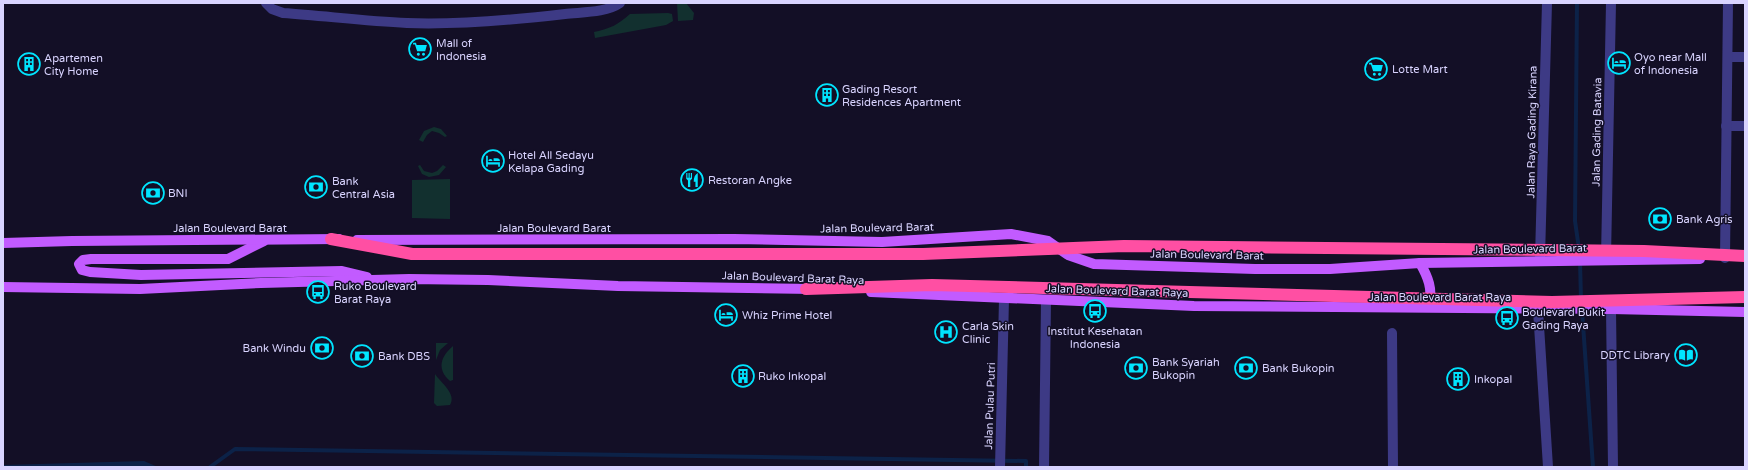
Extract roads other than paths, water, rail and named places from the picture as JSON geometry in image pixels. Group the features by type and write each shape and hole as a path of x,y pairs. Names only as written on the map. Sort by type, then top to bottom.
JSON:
{"highway":[{"path":"331,239 412,254 923,254 1124,246 1644,251 1745,257"},
{"path":"806,289 932,285 1552,302 1745,297"}],"main road":[{"name":"Jalan Boulevard Barat","path":"3,243 331,239 484,241 734,239 882,242 1011,234 1048,241 1068,255 1094,264 1330,269 1420,263 1606,261 1745,257"},
{"path":"266,240 228,259 91,259 83,260 79,264 82,270 90,272 142,275 342,271 378,280"},
{"path":"1420,263 1429,278 1431,296 1428,309"},
{"path":"3,287 140,289 261,283 378,280"},
{"name":"Jalan Boulevard Barat Raya","path":"378,280 488,280 618,286 806,289 1004,299 1263,308 1538,310 1608,309 1745,312"}],"street":[{"path":"266,3 272,9 283,13 423,23 454,23 554,16 596,11 620,3"},
{"name":"Jalan Raya Gading Kirana","path":"1540,261 1547,3"},
{"name":"Jalan Gading Batavia","path":"1606,261 1611,3"},
{"path":"1725,258 1728,3"},
{"path":"1728,57 1745,57"},
{"path":"1726,126 1745,126"},
{"name":"Jalan Pulau Putri","path":"1000,467 1004,299"},
{"path":"1044,467 1046,429 1046,300"},
{"path":"1608,309 1613,463"},
{"path":"1538,310 1548,467"},
{"path":"1392,333 1393,467"}],"water":[{"path":"144,461 158,467 3,467 3,465"}],"waterway":[{"path":"1577,3 1575,221 1579,249"},
{"path":"1580,262 1581,299"},
{"path":"1582,310 1593,467"},
{"path":"210,467 235,449 1026,461 1026,467"}],"place":[{"name":"Mall of Indonesia","path":"420,49"},
{"name":"Oyo near Mall of Indonesia","path":"1619,63"},
{"name":"Apartemen City Home","path":"29,64"},
{"name":"Lotte Mart","path":"1376,69"},
{"name":"Gading Resort Residences Apartment","path":"827,95"},
{"name":"Hotel All Sedayu Kelapa Gading","path":"493,161"},
{"name":"Restoran Angke","path":"692,180"},
{"name":"Bank Central Asia","path":"316,187"},
{"name":"BNI","path":"153,193"},
{"name":"Bank Agris","path":"1660,219"},
{"name":"Ruko Boulevard Barat Raya","path":"318,292"},
{"name":"Institut Kesehatan Indonesia","path":"1095,311"},
{"name":"Whiz Prime Hotel","path":"726,315"},
{"name":"Boulevard Bukit Gading Raya","path":"1507,318"},
{"name":"Carla Skin Clinic","path":"946,332"},
{"name":"Bank Windu","path":"322,348"},
{"name":"DDTC Library","path":"1686,355"},
{"name":"Bank DBS","path":"362,356"},
{"name":"Bank Syariah Bukopin","path":"1136,368"},
{"name":"Bank Bukopin","path":"1246,368"},
{"name":"Ruko Inkopal","path":"743,376"},
{"name":"Inkopal","path":"1458,379"}]}
